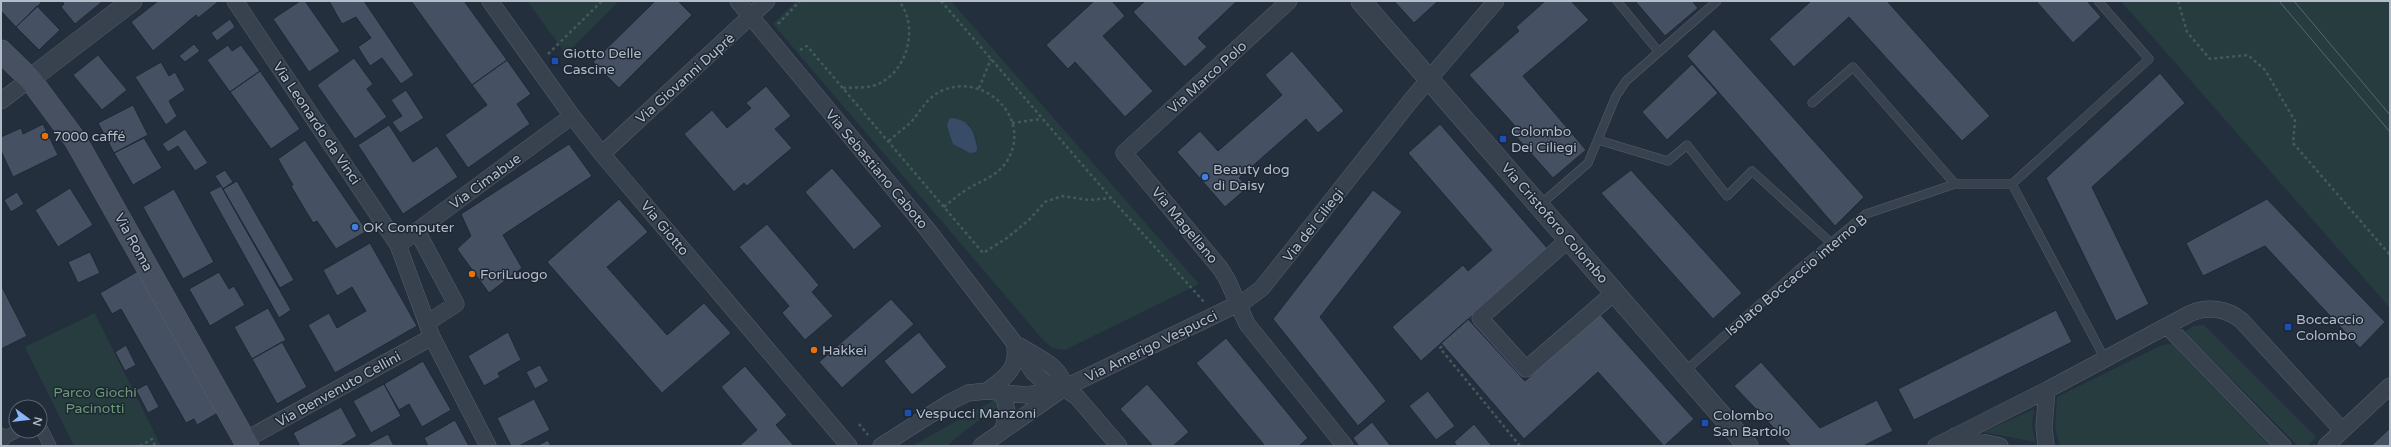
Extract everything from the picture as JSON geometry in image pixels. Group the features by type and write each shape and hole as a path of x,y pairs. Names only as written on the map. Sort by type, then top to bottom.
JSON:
{"main road":[{"name":"Via Roma","path":"1,51 30,79 56,112 80,148 246,443"}],"street":[{"path":"1,101 132,1"},
{"name":"Via Leonardo da Vinci","path":"235,1 398,245 429,330 488,446"},
{"name":"Via Giotto","path":"490,1 572,116 602,154 849,446"},
{"name":"Via Sebastiano Caboto","path":"738,1 927,229 1013,341 1029,366 1039,377 1050,385 1064,388 1084,404 1119,446"},
{"name":"Via Giovanni Duprè","path":"602,154 751,18 767,1"},
{"name":"Via Marco Polo","path":"1124,153 1289,1"},
{"name":"Via Cristoforo Colombo","path":"1361,1 1430,78 1748,446"},
{"name":"Via dei Ciliegi","path":"1238,303 1255,294 1268,281 1430,78 1496,1"},
{"name":"Via Cimabue","path":"398,245 572,116"},
{"name":"Via Magellano","path":"1124,153 1220,268 1238,303"},
{"name":"Via Benvenuto Cellini","path":"246,443 429,330 456,304 417,231"},
{"path":"1569,240 1480,318 1526,369 1615,292"},
{"path":"1238,303 1247,324 1345,446"},
{"name":"Via Amerigo Vespucci","path":"980,446 1064,388 1238,303"},
{"path":"1936,446 2047,390 2200,309 2219,310 2236,316 2342,430"},
{"path":"2167,326 2283,446"},
{"path":"1003,429 1007,411 995,392 1015,363 1016,354 1013,341"},
{"path":"2326,446 2390,386"},
{"name":"Via Amerigo Vespucci","path":"875,441 963,395 995,392 1035,395 1064,388"},
{"path":"2046,446 2044,427 2047,390"},
{"path":"1955,436 2000,446"}],"lane":[{"path":"1617,1 1658,51"},
{"path":"1540,205 1588,163 1621,86 1658,51 1717,1"},
{"path":"2098,1 2148,59 2012,184 2105,359"},
{"path":"1812,103 1853,67 1955,184"},
{"path":"1598,140 1668,160 1687,145 1727,196 1752,171 1830,242"},
{"name":"Isolato Boccaccio interno B","path":"1684,372 1830,242 1866,214 1955,184 2012,184"}],"path":[{"path":"536,65 602,1"},
{"path":"782,30 778,25 800,1"},
{"path":"842,88 872,87 893,74 900,64 906,54 910,32 903,6 899,1"},
{"path":"941,1 1111,198 1204,302"},
{"path":"2178,1 2187,32 2210,59 2248,56 2265,70 2295,121 2293,143 2390,256"},
{"path":"796,45 801,50 807,46 983,253 1006,238 1030,219 1045,202 1054,198 1062,196 1089,200 1111,198"},
{"path":"979,88 991,59"},
{"path":"889,141 911,121 925,104 941,91 961,86 979,88 1001,102 1008,111 1012,123 1013,149 999,171 966,190 944,207"},
{"path":"1012,123 1042,119"},
{"path":"1480,318 1473,320 1440,348 1520,446"},
{"path":"860,424 875,441"},
{"path":"140,446 152,440 155,446"}],"green space":[{"path":"527,1 619,1 566,54"},
{"path":"796,1 951,1 1199,284 1065,350 1053,348 1044,341 773,24","holes":["955,119 969,125 976,138 977,146 970,153 958,145 951,136 947,126"]},
{"path":"2121,1 2390,1 2390,308"},
{"name":"Parco Giochi Pacinotti","path":"95,313 161,446 74,446 25,347"},
{"path":"2204,325 2316,437 2307,446 2298,446 2185,332 2193,326"},
{"path":"2172,344 2270,446 2060,446 2055,428 2057,397 2162,345"},
{"path":"996,399 999,404 998,407 963,432 947,446 912,446"},
{"path":"2034,409 2032,424 2035,442 1983,432"}],"water":[{"path":"952,118 966,123 974,133 977,147 976,152 970,153 953,144 947,126 949,119"}],"building":[{"path":"1,1 40,1 41,3 16,27 1,11"},
{"path":"62,1 103,1 75,24 61,7 64,4"},
{"path":"158,1 218,2 198,18 196,15 153,51 131,22"},
{"path":"300,1 305,1 340,51 309,72 273,19"},
{"path":"329,1 364,1 414,75 401,84 382,58 370,66 358,47 371,38 356,17 342,24"},
{"path":"411,1 464,1 507,60 472,85"},
{"path":"655,1 678,1 692,15 619,88 593,62"},
{"path":"1094,1 1112,1 1125,16 1103,36 1153,91 1125,117 1075,62 1068,69 1046,45"},
{"path":"1145,1 1237,1 1198,38 1207,47 1185,67 1133,12"},
{"path":"1394,1 1436,1 1437,2 1414,23"},
{"path":"1545,1 1571,1 1589,20 1523,76 1586,150 1553,178 1511,131 1516,127 1469,75 1519,31 1516,27"},
{"path":"1635,1 1692,1 1698,8 1665,36"},
{"path":"1811,1 1887,1 1990,116 1962,141 1849,17 1794,67 1769,39"},
{"path":"2036,1 2087,1 2101,17 2073,43"},
{"path":"37,6 60,30 39,50 16,27"},
{"path":"230,19 235,27 217,41 211,33"},
{"path":"1714,29 1864,197 1835,226 1687,56"},
{"path":"194,44 200,51 185,62 179,56"},
{"path":"228,45 232,51 241,45 260,71 230,92 207,60"},
{"path":"1292,51 1344,111 1318,133 1306,119 1239,178 1248,187 1225,207 1177,152 1200,131 1218,151 1282,95 1265,75"},
{"path":"98,55 127,90 102,110 73,75"},
{"path":"354,58 373,84 367,89 387,117 355,139 317,85"},
{"path":"507,60 531,94 517,104 530,124 468,168 445,135 487,105 472,85"},
{"path":"161,62 169,76 175,72 185,90 169,101 177,116 166,125 135,77"},
{"path":"1692,64 1718,93 1667,140 1642,112"},
{"path":"260,71 300,129 271,149 230,92"},
{"path":"2160,73 2185,103 2092,187 2149,304 2116,321 2046,178"},
{"path":"766,86 791,116 775,129 792,148 747,186 744,183 734,192 684,134 712,110 727,128 751,108 746,103"},
{"path":"406,90 424,118 400,133 392,122 402,116 391,100"},
{"path":"133,105 148,135 114,153 98,123"},
{"path":"43,124 58,155 13,177 1,151 1,137 21,128 23,134"},
{"path":"1440,124 1548,249 1421,361 1392,327 1463,265 1468,271 1492,250 1408,153"},
{"path":"389,125 413,162 437,146 458,177 403,214 358,145"},
{"path":"185,129 208,163 195,171 178,146 168,152 162,144"},
{"path":"144,138 162,168 133,185 114,153"},
{"path":"305,140 367,231 336,249 317,221 313,223 291,186 293,185 278,159"},
{"path":"569,144 592,176 503,235 522,268 489,293 457,249 471,236 461,214"},
{"path":"832,168 882,226 854,250 805,192"},
{"path":"225,170 233,182 223,189 215,176"},
{"path":"1631,170 1742,293 1713,319 1601,193"},
{"path":"237,181 294,280 280,288 223,189"},
{"path":"221,186 291,310 279,318 209,192"},
{"path":"70,188 93,225 58,247 35,210"},
{"path":"174,189 214,262 183,279 143,207"},
{"path":"1373,190 1402,212 1320,317 1386,401 1358,426 1273,319"},
{"path":"17,192 24,204 11,212 4,200"},
{"path":"619,199 648,232 607,267 667,335 704,303 731,333 662,393 547,262"},
{"path":"2267,199 2385,322 2360,348 2265,246 2203,276 2186,243"},
{"path":"767,224 819,285 812,292 833,316 805,340 782,313 789,306 739,247"},
{"path":"370,243 417,326 335,373 308,325 329,313 337,328 366,311 352,287 337,296 323,270"},
{"path":"90,252 100,273 78,283 68,262"},
{"path":"140,270 221,411 197,425 194,419 186,423 121,309 112,314 100,293"},
{"path":"219,272 229,289 234,286 245,305 210,326 189,289"},
{"path":"1,285 27,336 1,349"},
{"path":"891,299 914,324 842,388 819,362"},
{"path":"268,308 286,340 252,359 234,327"},
{"path":"2056,310 2072,342 1914,420 1898,389"},
{"path":"1599,313 1694,419 1664,446 1598,372 1524,439 1441,343 1468,319 1525,381"},
{"path":"508,332 521,360 498,373 500,377 484,386 468,356"},
{"path":"919,332 947,367 912,395 884,361"},
{"path":"1226,338 1308,438 1299,446 1265,446 1196,363"},
{"path":"282,342 307,387 277,404 252,359"},
{"path":"126,345 136,365 125,371 115,352"},
{"path":"423,361 451,410 422,427 409,404 399,410 384,384"},
{"path":"1761,362 1820,428 1877,400 1893,431 1863,446 1791,446 1734,386"},
{"path":"540,365 549,381 535,389 526,372"},
{"path":"745,366 787,415 776,425 794,446 739,446 757,430 721,387"},
{"path":"147,384 159,407 148,413 136,390"},
{"path":"384,384 401,416 371,433 353,401"},
{"path":"1147,384 1189,432 1173,446 1153,446 1120,409"},
{"path":"1428,391 1455,426 1436,440 1409,406"},
{"path":"534,399 550,430 519,446 511,446 497,418"},
{"path":"341,407 357,436 340,446 300,446 293,433"},
{"path":"455,420 469,446 428,446 424,438"},
{"path":"1372,422 1390,445 1389,446 1359,446 1353,438"},
{"path":"1474,424 1492,446 1457,446 1454,442"},
{"path":"2390,428 2390,446 2371,446"},
{"path":"388,434 394,446 365,446"},
{"path":"548,440 551,446 537,446"}],"tram line":[{"path":"2279,1 2390,132"},
{"path":"2294,1 2390,115"}],"place":[{"name":"Giotto Delle Cascine","path":"555,61"},
{"name":"7000 caffé","path":"45,136"},
{"name":"Colombo Dei Ciliegi","path":"1503,139"},
{"name":"Beauty dog di Daisy","path":"1205,177"},
{"name":"OK Computer","path":"355,227"},
{"name":"ForiLuogo","path":"472,274"},
{"name":"Boccaccio Colombo","path":"2288,327"},
{"name":"Hakkei","path":"814,350"},
{"name":"Vespucci Manzoni","path":"908,413"},
{"name":"Colombo San Bartolo","path":"1705,423"}]}
